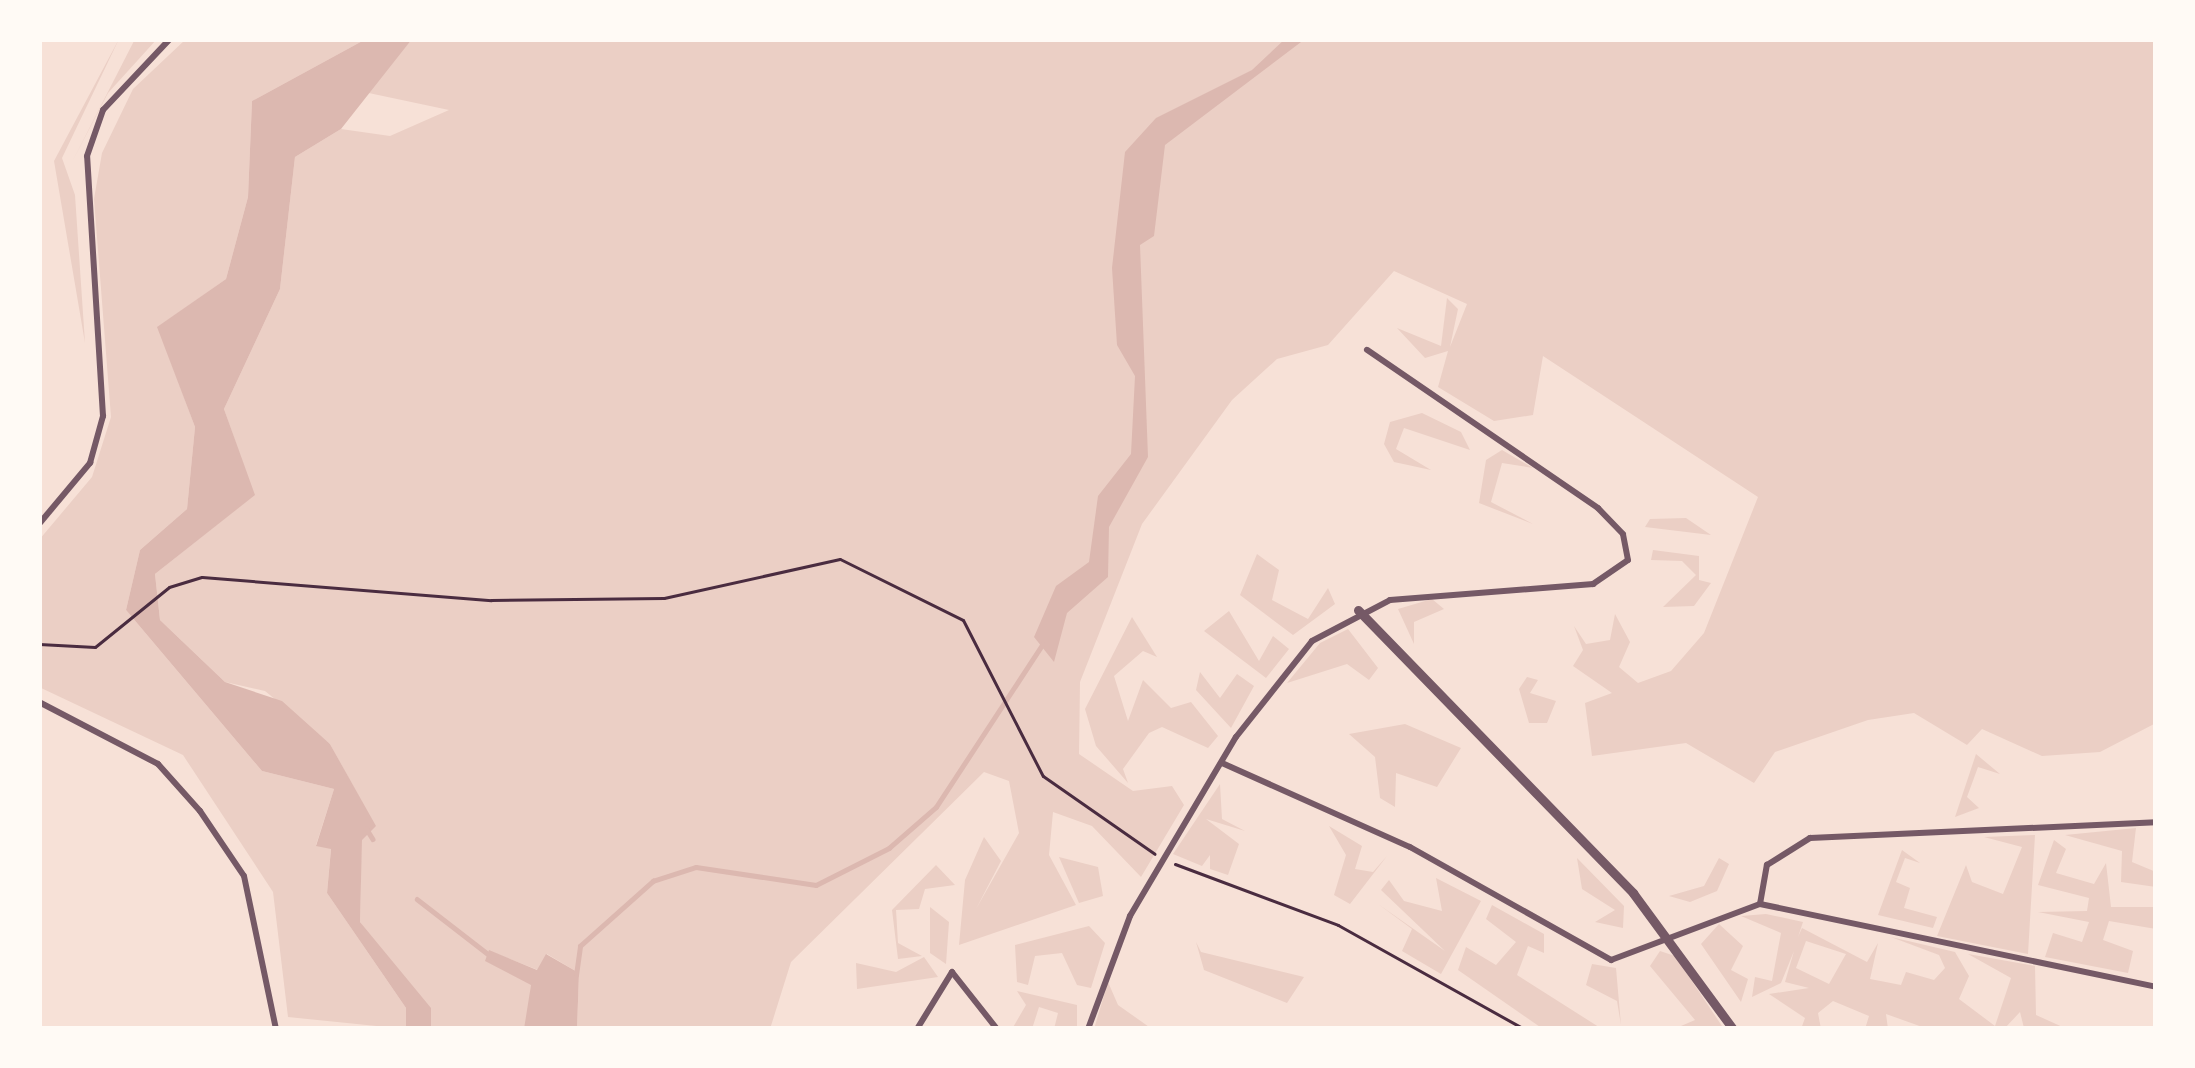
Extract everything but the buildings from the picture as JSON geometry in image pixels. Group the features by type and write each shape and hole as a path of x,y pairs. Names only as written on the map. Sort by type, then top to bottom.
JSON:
{"street":[{"path":"39,524 90,464 103,416 87,156 103,110 170,39"},
{"path":"1088,1029 1163,859 1291,663 1358,610 1593,584 1628,560 1623,534 1598,508 1367,350"},
{"path":"1358,610 1670,936 1733,1029"},
{"path":"39,701 144,755 200,811 244,876 277,1029"},
{"path":"1222,763 1410,847 1591,955 1611,960 1760,904 2156,986"},
{"path":"1760,904 1767,865 1810,838 2156,822"},
{"path":"917,1029 952,972 997,1029"}],"path":[{"path":"39,644 94,647 117,634 169,587 240,575 470,599 664,598 840,559 963,620 992,667 1026,743 1064,799 1163,859 1338,925 1524,1029"}],"shaded area":[{"path":"119,39 62,158 75,195 85,343 54,161"},
{"path":"135,39 157,39 108,93 71,164"},
{"path":"186,39 366,39 252,101 248,197 226,279 158,327 195,427 187,509 140,550 126,610 262,771 334,789 316,845 331,848 327,893 406,1008 406,1029 288,1017 273,892 183,755 39,687 39,540 92,477 111,417 94,199 102,153 133,89"},
{"path":"366,39 412,39 341,129 295,157 280,289 224,409 255,495 155,574 160,620 225,682 282,701 330,744 376,826 362,840 360,922 431,1008 431,1029 406,1029 406,1008 327,893 331,849 316,846 334,789 262,771 126,610 140,550 187,509 195,427 157,327 226,279 248,197 252,101"},
{"path":"412,39 2156,39 2156,723 2100,752 2042,756 1982,729 1967,745 1914,713 1868,720 1775,752 1754,783 1686,743 1592,756 1585,703 1612,693 1573,666 1583,650 1574,626 1586,644 1610,640 1615,614 1630,642 1619,667 1638,683 1671,671 1704,633 1758,497 1543,356 1533,415 1494,421 1438,387 1448,351 1425,358 1397,328 1441,346 1447,298 1458,309 1450,347 1467,304 1394,271 1328,345 1277,359 1232,400 1142,524 1080,682 1079,754 1133,791 1172,786 1184,805 1141,877 1092,826 1053,812 1049,855 1076,905 959,945 965,880 984,837 1001,861 976,909 1019,833 1009,781 984,772 791,962 770,1029 577,1029 579,973 547,954 538,970 490,951 486,961 531,984 529,1026 431,1029 360,922 362,802 330,744 265,691 225,682 160,620 155,574 254,495 224,409 280,289 295,157 341,129 390,136 449,110 364,92"},
{"path":"1285,39 1305,39 1165,145 1154,236 1140,245 1148,457 1109,527 1108,577 1067,613 1054,662 1034,637 1056,586 1089,562 1098,496 1131,454 1135,376 1117,345 1112,268 1125,152 1156,118 1252,70"},
{"path":"1422,413 1461,432 1470,450 1404,428 1396,449 1431,470 1394,462 1384,444 1390,422"},
{"path":"1502,450 1533,468 1502,463 1491,502 1533,524 1479,503 1486,460"},
{"path":"1686,518 1711,535 1645,527 1650,519"},
{"path":"1653,550 1699,556 1699,580 1711,583 1694,606 1663,607 1696,575 1682,561 1651,560"},
{"path":"1257,554 1279,570 1272,600 1308,619 1328,588 1335,604 1293,635 1240,595"},
{"path":"1432,599 1444,609 1414,622 1414,644 1398,609"},
{"path":"1229,611 1259,661 1273,636 1289,649 1266,678 1204,631"},
{"path":"1132,617 1157,657 1143,651 1114,676 1128,721 1143,680 1171,708 1191,702 1218,736 1208,748 1162,727 1149,733 1123,769 1128,783 1096,746 1085,709"},
{"path":"1348,629 1378,668 1369,680 1347,664 1287,683 1320,643"},
{"path":"1200,672 1220,698 1237,674 1254,686 1231,728 1196,690"},
{"path":"1527,677 1538,680 1530,693 1556,701 1547,723 1529,723 1519,689"},
{"path":"1405,724 1461,748 1437,787 1396,773 1395,807 1380,798 1375,757 1349,734"},
{"path":"1976,754 2000,774 1978,767 1967,797 1979,808 1955,817"},
{"path":"1220,784 1222,819 1245,831 1206,819 1239,844 1228,875 1210,869 1210,855 1202,866 1173,854"},
{"path":"1329,826 1362,846 1355,869 1373,872 1387,856 1350,904 1334,895 1346,855"},
{"path":"2136,828 2132,862 2156,872 2156,887 2121,882 2122,851 2065,835"},
{"path":"2035,835 2028,954 1937,936 1966,865 1972,882 2003,894 2022,847 1984,837"},
{"path":"2054,840 2066,849 2056,873 2094,884 2106,863 2111,907 2156,907 2156,929 2109,921 2103,940 2133,951 2128,973 2045,957 2053,933 2082,942 2089,922 2038,912 2087,911 2089,898 2038,885"},
{"path":"1902,850 1920,863 1905,858 1896,882 1910,888 1904,908 1937,917 1933,928 1878,915"},
{"path":"1059,857 1098,867 1103,896 1079,903"},
{"path":"1577,858 1624,906 1623,928 1595,922 1615,910 1582,889"},
{"path":"1719,858 1729,864 1717,891 1690,902 1669,896 1704,886"},
{"path":"936,865 955,885 925,889 919,909 896,910 898,943 922,956 898,959 892,910"},
{"path":"1436,878 1481,901 1441,974 1402,951 1412,929 1378,904 1445,951 1381,890 1389,880 1404,901 1442,911"},
{"path":"1492,905 1544,934 1544,953 1528,946 1517,975 1602,1029 1543,1029 1458,970 1466,947 1496,965 1516,942 1486,919"},
{"path":"930,907 949,922 946,964 930,953"},
{"path":"1766,914 1803,922 1798,937 1802,928 1867,962 1878,943 1870,979 1901,985 1906,972 1934,980 1945,968 1939,955 1891,937 1955,952 1969,976 1959,999 1995,1026 2011,978 1968,954 2035,966 2036,1015 2067,1029 2024,1028 2020,1012 2004,1029 1928,1029 1886,1014 1888,1029 1865,1029 1869,1016 1833,1001 1818,1013 1821,1029 1801,1029 1805,1018 1769,994 1809,988 1785,982 1794,951 1781,983 1752,997 1755,977 1772,981 1781,933 1741,916","holes":["1806,941 1846,954 1829,984 1796,968"]},
{"path":"1719,924 1743,946 1731,970 1748,979 1741,1002 1701,944"},
{"path":"1089,926 1105,943 1091,988 1077,985 1062,953 1035,956 1028,985 1017,982 1015,945"},
{"path":"1196,942 1201,952 1304,977 1287,1003 1204,970"},
{"path":"489,950 537,970 546,954 579,973 577,1029 524,1029 531,985 485,961"},
{"path":"1660,951 1675,956 1724,1029 1674,1029 1695,1020 1650,966"},
{"path":"924,957 938,977 857,989 856,963 896,972"},
{"path":"1592,964 1616,968 1621,1025 1617,1001 1586,985"},
{"path":"1108,982 1118,1005 1152,1029 1094,1029"},
{"path":"1017,991 1077,1005 1077,1029 1054,1029 1058,1013 1039,1007 1032,1029 1012,1029 1026,1005"}],"waterway":[{"path":"576,975 580,946 653,881 696,867 816,885 889,848 936,807 1042,645"},
{"path":"366,828 373,839"},
{"path":"417,899 493,958"}]}
